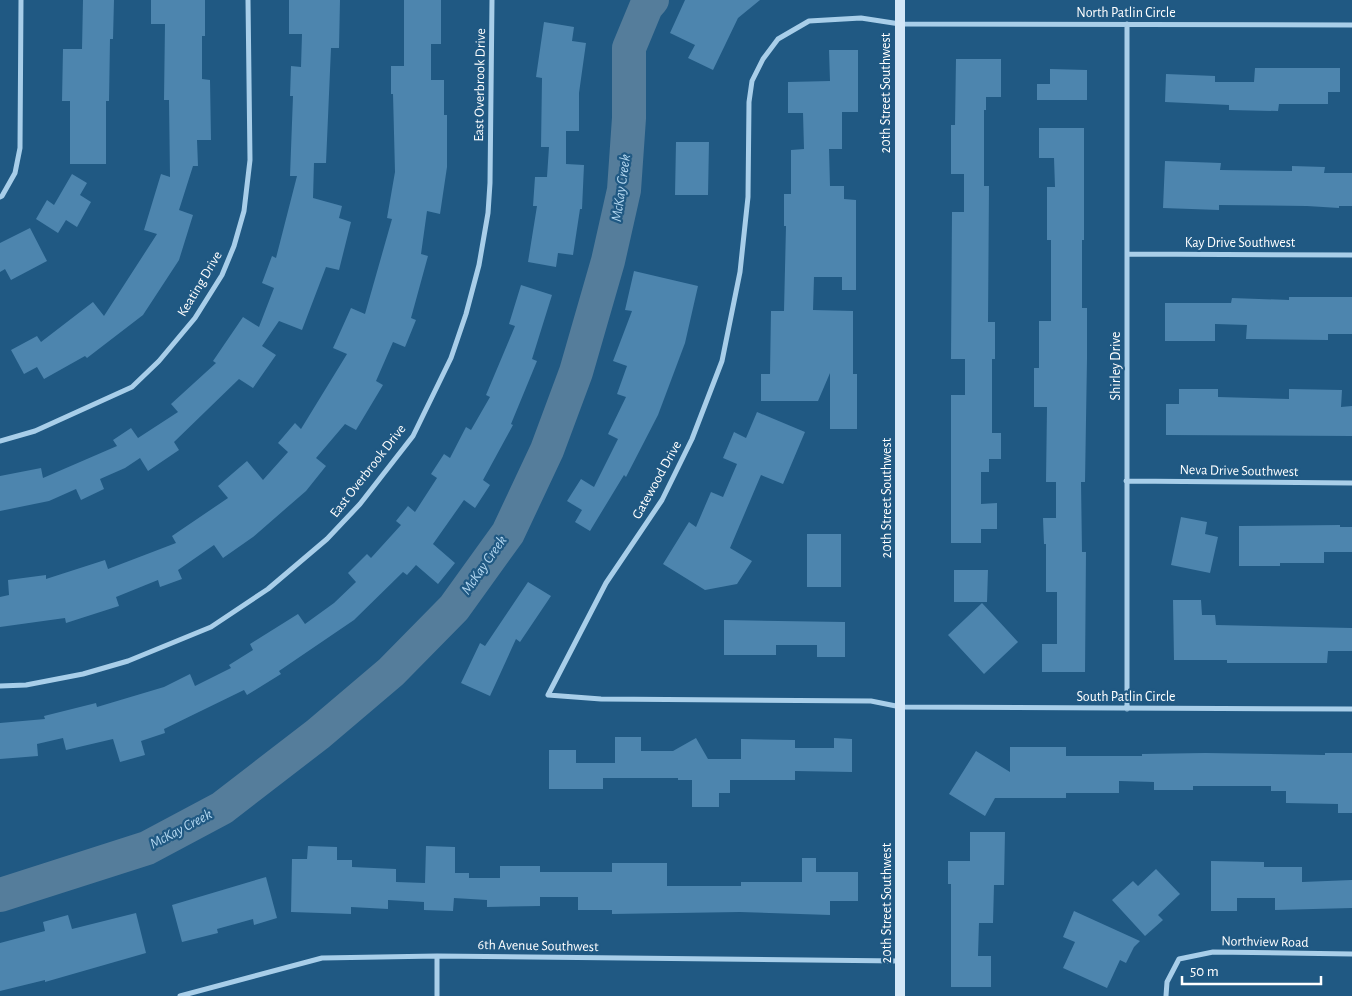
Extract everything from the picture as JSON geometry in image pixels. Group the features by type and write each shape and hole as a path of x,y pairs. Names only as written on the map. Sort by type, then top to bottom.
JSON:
{"street":[{"path":"0,197 15,173 20,148 21,0"},
{"name":"Keating Drive","path":"0,441 35,431 132,387 159,361 195,318 222,275 234,246 244,211 250,160 248,0"},
{"name":"East Overbrook Drive","path":"0,686 26,685 83,674 128,661 211,627 268,589 328,539 360,504 413,436 451,358 480,265 488,213 490,183 492,0"},
{"name":"20th Street Southwest","path":"900,0 900,996"},
{"name":"Gatewood Drive","path":"900,24 861,18 809,21 778,39 763,59 752,81 749,102 748,197 740,272 722,361 692,439 662,500 606,583 548,695 601,699 871,701 901,707"},
{"name":"North Patlin Circle","path":"900,24 1352,25"},
{"name":"Shirley Drive","path":"1127,24 1127,709"},
{"name":"Kay Drive Southwest","path":"1128,254 1352,255"},
{"name":"Neva Drive Southwest","path":"1126,481 1352,483"},
{"name":"South Patlin Circle","path":"901,707 1352,709"},
{"name":"Northview Road","path":"1166,996 1167,982 1179,959 1213,952 1352,954"},
{"path":"436,996 437,956"},
{"name":"6th Avenue Southwest","path":"180,996 322,958 437,956 900,961"}],"building":[{"path":"83,0 114,0 113,39 110,39 109,101 106,101 106,164 70,164 70,101 62,101 63,49 82,49"},
{"path":"151,0 205,0 205,36 202,36 202,79 210,80 211,140 197,140 198,166 193,166 179,210 193,215 179,260 143,315 87,358 85,356 44,379 37,367 24,374 11,350 37,336 41,342 93,302 104,316 157,234 144,230 161,174 170,177 169,100 164,100 165,24 151,24"},
{"path":"289,0 340,0 339,48 331,48 326,163 314,163 313,198 342,206 339,218 351,222 339,270 326,267 302,330 279,321 262,346 276,355 253,388 239,379 174,442 179,450 148,471 140,458 125,468 100,479 104,489 81,500 76,489 49,501 0,511 0,476 41,468 43,478 117,446 113,440 131,428 138,438 178,412 171,404 216,363 213,361 243,317 259,327 274,288 262,283 272,256 276,258 297,176 290,176 293,96 290,96 291,66 301,67 302,34 289,34"},
{"path":"404,0 441,0 441,44 431,44 431,80 444,80 444,115 447,115 447,167 440,214 427,211 421,254 428,256 411,318 416,320 405,347 393,342 376,381 383,385 356,430 345,424 316,458 326,466 306,491 253,537 223,558 214,545 178,570 182,579 160,587 158,580 116,597 119,606 66,623 65,618 0,627 0,597 9,595 8,580 46,575 46,579 105,560 108,569 176,543 172,536 228,498 218,486 247,461 263,480 288,452 278,443 295,423 301,429 347,354 333,348 351,308 365,314 392,219 387,218 395,172 391,66 404,66"},
{"path":"685,0 760,0 738,18 713,70 688,58 695,45 670,33"},
{"path":"544,22 574,27 572,41 586,43 579,93 579,131 566,131 566,164 584,165 582,209 580,209 573,255 558,253 556,267 528,262 537,206 533,206 535,177 547,177 549,147 541,147 542,78 536,77"},
{"path":"829,50 858,50 858,112 842,112 842,149 829,149 830,186 844,186 844,199 856,200 856,290 842,290 842,277 814,277 813,310 853,311 853,374 857,374 857,429 830,429 830,373 818,401 761,401 761,374 770,374 771,311 784,311 786,226 784,226 784,194 791,194 791,150 804,149 803,113 788,113 788,82 830,81"},
{"path":"956,59 1001,59 1001,97 986,97 986,110 984,110 984,186 989,186 988,322 995,322 995,359 992,359 992,433 1001,433 1001,459 989,459 989,472 981,472 981,504 997,503 997,529 981,529 981,543 951,543 951,395 965,395 965,359 951,359 952,212 964,212 964,174 951,174 951,125 955,125"},
{"path":"1255,68 1340,68 1340,92 1328,92 1328,104 1279,104 1278,111 1229,110 1229,105 1165,102 1166,74 1215,76 1215,82 1254,82"},
{"path":"1050,69 1087,70 1087,100 1037,100 1037,84 1050,84"},
{"path":"1039,128 1084,128 1082,308 1087,308 1087,359 1085,482 1081,482 1082,552 1086,552 1085,672 1042,672 1042,644 1057,644 1057,592 1046,592 1046,544 1044,544 1043,518 1056,518 1056,482 1046,482 1047,407 1034,407 1034,368 1039,368 1039,321 1051,321 1051,240 1047,240 1047,187 1055,187 1054,158 1039,158"},
{"path":"676,142 709,142 708,195 675,195"},
{"path":"1165,161 1221,163 1220,170 1292,171 1292,166 1325,167 1324,173 1352,173 1352,206 1339,206 1339,208 1219,205 1219,210 1163,208"},
{"path":"72,174 87,183 80,195 91,202 77,227 66,220 58,233 36,219 47,200 54,205"},
{"path":"30,228 47,261 11,280 5,269 0,272 0,243"},
{"path":"634,271 698,286 685,343 658,415 626,477 624,475 590,531 575,522 582,510 567,501 581,479 594,487 618,439 608,434 626,397 617,394 627,366 613,361 632,311 625,310"},
{"path":"521,285 552,295 532,359 537,361 511,424 513,425 483,480 490,485 475,508 464,500 433,544 455,563 438,584 416,565 407,575 403,572 354,620 279,671 281,674 247,695 244,690 164,729 165,733 141,741 145,755 120,762 113,739 66,750 63,738 37,744 38,756 0,759 0,723 45,719 44,716 96,703 97,707 164,687 190,674 195,686 231,668 229,665 253,650 250,644 298,614 305,624 334,603 356,582 348,573 367,554 371,558 401,525 396,521 408,506 415,512 437,478 431,474 444,454 450,458 466,427 471,430 490,397 486,395 515,326 509,324"},
{"path":"1289,297 1352,297 1352,334 1328,334 1328,340 1246,339 1247,325 1215,324 1215,341 1165,341 1165,303 1231,303 1232,298 1289,300"},
{"path":"1179,389 1218,389 1218,397 1289,399 1289,389 1342,390 1341,407 1352,406 1352,436 1166,435 1166,404 1179,404"},
{"path":"757,412 805,432 783,484 761,475 730,548 752,561 737,584 705,590 663,564 689,522 696,527 711,492 723,497 737,464 723,458 734,432 746,438"},
{"path":"1181,517 1207,522 1205,534 1218,537 1210,573 1171,565"},
{"path":"1340,525 1340,527 1352,527 1352,552 1324,552 1324,563 1280,563 1280,566 1239,566 1239,526"},
{"path":"807,534 841,534 841,587 807,587"},
{"path":"954,570 988,570 987,602 954,602"},
{"path":"528,582 551,596 520,642 516,639 490,696 461,683 480,643 485,646"},
{"path":"1173,600 1201,600 1202,615 1215,615 1216,625 1352,628 1352,651 1328,651 1327,663 1227,663 1227,660 1174,660"},
{"path":"982,603 1018,642 984,674 948,635"},
{"path":"724,620 845,622 845,657 817,657 817,645 776,645 776,655 724,655"},
{"path":"615,737 641,737 641,751 673,751 696,738 708,759 741,759 741,739 795,740 795,748 834,748 834,738 852,739 852,772 795,771 795,780 730,780 730,793 719,793 719,807 692,807 692,780 678,780 678,778 603,778 603,789 549,789 549,750 576,750 576,763 615,763"},
{"path":"1010,747 1066,747 1066,756 1142,756 1142,754 1205,753 1325,755 1325,753 1352,753 1352,813 1338,813 1338,804 1286,803 1286,791 1271,791 1271,786 1193,786 1193,790 1154,790 1154,782 1119,781 1119,793 1066,793 1066,798 995,798 985,816 949,794 976,751 1010,772"},
{"path":"970,832 1005,832 1004,885 994,885 993,923 979,923 978,956 991,956 991,987 951,987 951,884 948,884 948,861 970,861"},
{"path":"308,846 337,847 337,860 352,860 352,867 396,869 396,882 425,883 426,846 455,847 455,873 469,873 469,878 500,878 500,866 540,866 540,872 612,872 612,863 667,863 667,886 741,886 741,882 802,882 802,858 816,858 816,872 858,872 858,901 830,901 830,915 740,912 612,914 612,910 578,910 578,897 540,897 540,906 487,907 487,900 454,898 453,911 424,910 424,902 388,900 388,909 351,907 351,914 291,912 292,859 307,859"},
{"path":"1211,861 1264,862 1264,867 1302,867 1302,882 1352,880 1352,908 1275,910 1275,898 1237,898 1237,911 1211,911"},
{"path":"1156,869 1180,894 1158,915 1163,920 1145,936 1112,900 1133,881 1138,886"},
{"path":"266,877 277,918 254,925 253,919 217,929 218,933 182,942 172,905"},
{"path":"1074,911 1140,941 1134,947 1126,963 1120,960 1107,988 1063,968 1075,942 1063,937"},
{"path":"136,913 146,953 45,982 45,980 0,991 0,943 45,931 43,922 68,915 72,929"}],"waterway":[{"name":"McKay Creek","path":"0,895 147,848 222,808 318,734 391,672 454,608 508,533 547,450 576,372 608,261 624,190 629,118 629,48 646,7 652,0"}]}
